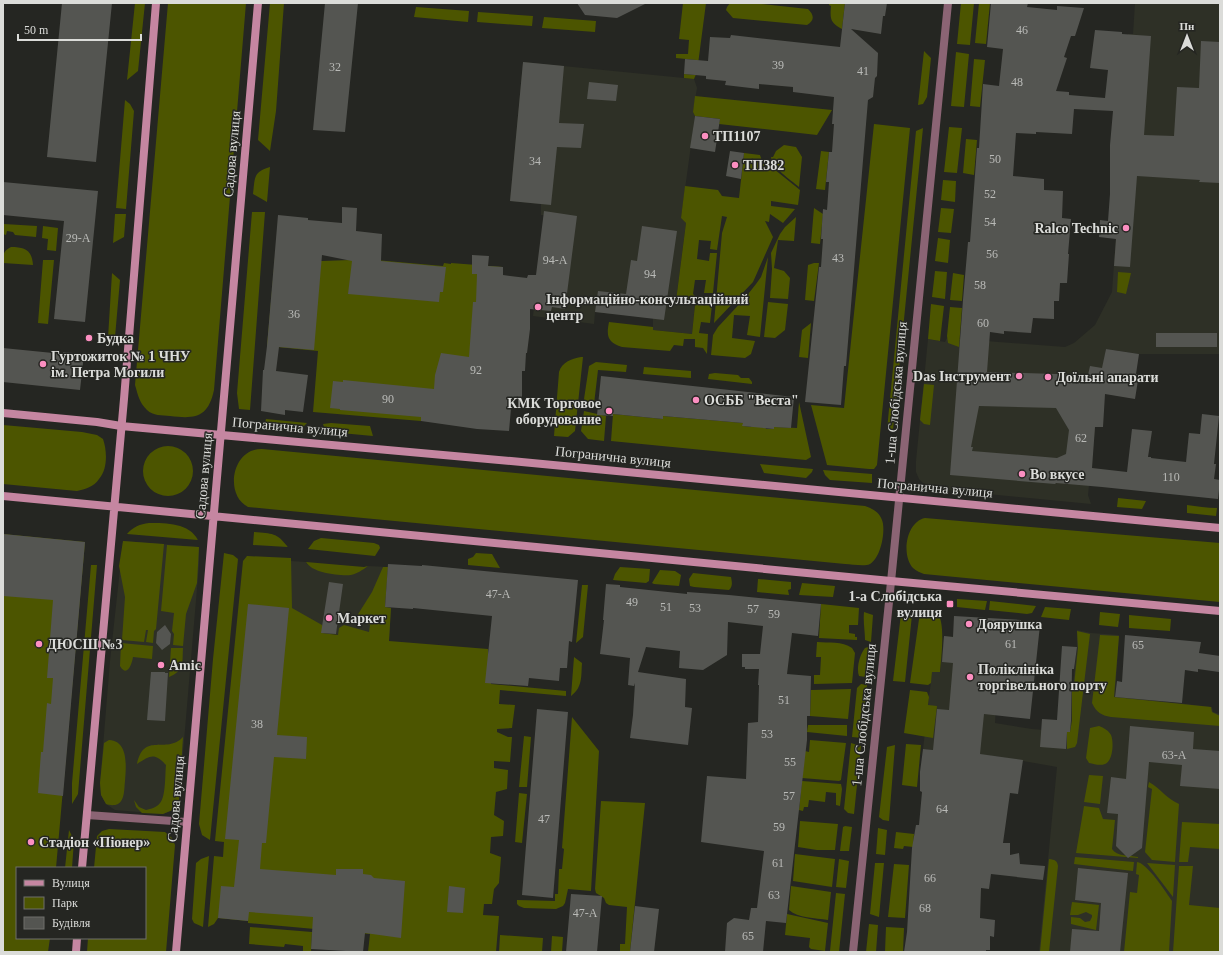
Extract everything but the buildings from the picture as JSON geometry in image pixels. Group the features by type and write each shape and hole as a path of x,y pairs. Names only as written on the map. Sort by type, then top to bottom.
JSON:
{"main road":[{"path":"82,867 156,3"},
{"name":"Садова вулиця","path":"176,952 258,3"},
{"name":"Погранична вулиця","path":"3,413 98,422 121,426 1220,528"},
{"path":"3,496 1220,611"},
{"path":"76,952 77,939"}],"street":[{"name":"1-ша Слобідська вулиця","path":"853,952 948,3"},
{"path":"87,815 187,822"}],"shaded area":[{"path":"1135,3 1220,3 1220,354 1139,354 1106,349 1099,391 1088,495 1091,504 937,489 923,483 919,479 916,472 928,339 945,342 947,338 1065,347 1074,343 1095,325 1112,292 1122,151 1122,117 1128,34 1133,34"},
{"path":"523,62 694,79 697,88 693,112 695,116 681,218 686,223 676,301 695,304 692,334 653,330 653,318 595,312 594,324 533,316 544,215 541,215 541,204 510,201"},
{"path":"123,541 199,547 199,565 179,800 175,809 163,814 115,810 106,804 101,795 100,783 110,661"},
{"path":"291,558 291,561 306,562 320,571 350,575 368,566 388,567 385,607 391,608 389,641 322,633 289,608 288,573"},
{"path":"1077,630 1091,633 1119,635 1115,696 1212,707 1213,712 1220,714 1220,952 1039,952 1057,767 1001,757 923,749 932,672 940,672 944,636 991,640 998,675 995,723 1032,729 1070,732 1072,685 1077,647"}],"green space":[{"path":"135,3 145,3 138,71 127,80"},
{"path":"168,3 246,3 214,390 208,406 204,411 199,415 187,417 158,415 149,412 140,401 135,385"},
{"path":"270,3 284,3 276,111 270,151 258,140"},
{"path":"683,3 706,3 697,72 694,79 684,78 684,74 695,75 696,60 676,58 676,54 688,54 689,40 679,39"},
{"path":"730,3 753,3 808,9 812,13 813,17 807,25 733,18 726,10"},
{"path":"829,3 845,3 842,29 832,20 831,6"},
{"path":"961,3 974,3 970,45 957,44"},
{"path":"979,3 990,3 986,44 975,43"},
{"path":"416,7 469,11 468,22 414,17"},
{"path":"478,12 533,16 532,26 477,22"},
{"path":"544,17 596,21 595,32 542,28"},
{"path":"924,51 931,58 927,97 923,104 918,105"},
{"path":"956,52 969,54 964,107 951,106"},
{"path":"974,59 985,60 980,107 970,106"},
{"path":"695,96 832,110 817,135 719,124 720,119 695,116 693,112"},
{"path":"125,100 130,104 134,111 126,209 116,208"},
{"path":"874,124 910,128 877,465 874,469 869,469 827,465 811,405 844,408"},
{"path":"949,127 962,128 957,173 944,172"},
{"path":"923,128 893,430 887,430 916,131"},
{"path":"966,139 977,140 974,175 963,173"},
{"path":"784,145 796,147 802,157 799,187 778,170 772,161 771,157 773,157 776,151"},
{"path":"821,151 829,152 825,190 816,189"},
{"path":"744,153 760,155 763,164 769,165 800,190 798,205 771,201 771,206 795,209 783,223 770,214 769,222 765,221 773,237 753,282 714,323 722,233 727,217 722,216 717,250 710,249 711,241 699,240 697,259 709,261 710,253 717,253 713,293 704,293 706,280 695,280 693,294 697,303 703,304 704,296 713,296 710,323 701,322 699,333 708,334 707,354 703,348 695,347 695,339 684,339 683,346 674,345 670,351 622,347 611,341 608,335 609,322 653,327 653,330 692,334 695,305 676,301 686,223 681,218 685,186 718,190 722,196 739,198"},
{"path":"270,167 267,202 253,194 256,176 260,171"},
{"path":"943,180 956,181 955,202 941,200"},
{"path":"814,208 823,214 820,244 811,243"},
{"path":"941,208 954,209 951,233 938,232"},
{"path":"252,212 265,212 250,410 239,409 237,393"},
{"path":"115,214 126,214 124,237 113,243"},
{"path":"796,217 794,241 778,240 774,268 784,271 790,278 788,299 770,298 772,269 771,253 780,234"},
{"path":"4,224 37,226 36,237 15,235 13,232 7,231 6,235 3,234"},
{"path":"43,226 58,228 56,251 47,250 48,239 42,238"},
{"path":"938,238 950,240 948,263 935,261"},
{"path":"11,247 27,250 31,256 33,265 3,263 6,250"},
{"path":"275,257 322,261 350,260 353,258 443,266 444,263 451,263 503,267 503,285 484,345 421,421 313,412 318,351 267,346"},
{"path":"768,257 760,337 747,335 750,316 734,315 732,338 755,341 751,354 745,358 711,355 713,335 718,327 745,298 761,277"},
{"path":"43,260 54,260 48,324 38,323"},
{"path":"819,263 814,301 805,300 808,265"},
{"path":"935,271 947,272 945,299 932,297"},
{"path":"1118,272 1131,273 1126,294 1117,292"},
{"path":"112,273 120,280 115,337 111,340 108,338"},
{"path":"953,273 964,275 962,301 950,300"},
{"path":"768,302 788,304 785,330 775,338 764,337"},
{"path":"931,304 944,306 940,341 928,339"},
{"path":"950,307 962,308 959,347 948,343 947,336"},
{"path":"811,323 808,358 799,357 802,330"},
{"path":"583,357 575,431 568,437 554,436 560,369 567,362"},
{"path":"596,362 627,365 626,372 598,370 594,404 587,405 584,399 589,366"},
{"path":"644,367 691,371 691,378 643,374"},
{"path":"715,373 738,375 741,378 749,378 752,384 708,379 709,374"},
{"path":"924,384 934,385 930,425 924,424 920,420"},
{"path":"799,402 811,457 806,460 611,441 613,414 663,419 663,416 743,423 743,426 765,426 766,429 774,429 774,427 797,428"},
{"path":"584,411 606,416 604,441 588,439 581,431"},
{"path":"266,419 307,423 302,428 264,426"},
{"path":"331,423 370,426 373,436 330,432 325,430 323,424"},
{"path":"3,425 82,432 97,435 103,439 105,448 106,459 102,475 92,486 77,491 3,484"},
{"path":"168,446 177,448 188,457 193,471 191,480 182,491 168,496 159,494 148,485 143,471 145,462 154,451"},
{"path":"262,449 865,506 871,508 881,517 883,525 882,544 874,561 867,565 861,565 248,507 240,501 236,493 234,483 235,473 238,464 244,456 252,451"},
{"path":"760,464 813,469 806,478 764,473"},
{"path":"823,470 872,474 872,483 830,480 825,475"},
{"path":"1118,498 1146,501 1142,509 1117,507"},
{"path":"1187,505 1217,508 1216,516 1187,513"},
{"path":"925,518 1220,543 1220,602 924,574 913,568 909,562 907,555 907,540 913,526"},
{"path":"149,523 163,523 183,527 194,534 198,540 127,534 137,526"},
{"path":"254,532 277,536 288,547 253,545"},
{"name":"ДЮСШ №3","path":"3,534 85,542 56,867 16,867 16,939 50,939 48,952 3,952"},
{"path":"321,538 374,543 379,545 380,548 375,556 308,549 314,541"},
{"path":"123,541 164,544 156,629 154,631 153,643 146,642 148,630 146,630 144,642 122,640 125,597 119,566"},
{"path":"167,545 199,547 197,583 186,614 183,646 173,645 174,634 172,631 174,613 161,611"},
{"path":"224,553 233,555 238,559 210,840 202,835 199,824 213,659"},
{"path":"476,553 492,554 500,568 468,565 468,559 473,557"},
{"path":"247,556 291,558 292,608 322,625 322,633 338,635 339,628 344,625 369,632 370,625 355,619 372,592 383,567 388,567 385,607 391,608 389,641 488,649 488,672 492,672 491,684 566,691 566,696 500,690 499,704 515,705 512,728 497,729 497,732 508,737 512,737 510,762 494,761 494,768 508,770 507,789 496,792 494,815 504,821 503,836 491,837 490,853 501,857 499,883 494,889 492,904 484,904 483,915 499,916 496,952 368,952 370,934 248,923 248,921 218,918 214,924 208,927 214,856 223,857 224,842 215,841 243,561"},
{"path":"306,562 364,567 368,566 360,572 351,575 340,575 314,569"},
{"path":"91,565 97,565 78,794 72,804 72,783"},
{"path":"620,567 650,569 649,581 646,583 613,580"},
{"path":"660,570 675,571 681,575 679,586 652,583"},
{"path":"693,573 731,577 731,587 729,590 690,586 689,579"},
{"path":"758,579 791,582 791,589 788,590 789,595 757,592"},
{"path":"802,583 835,586 833,597 799,595"},
{"path":"582,585 588,585 583,637 576,643"},
{"path":"957,599 987,601 985,610 957,607"},
{"path":"990,601 1036,606 1032,613 1027,614 989,610"},
{"path":"821,604 859,608 858,625 849,625 849,633 855,634 857,640 819,638"},
{"path":"1045,607 1071,609 1069,620 1041,617"},
{"path":"864,612 873,615 871,642 865,640"},
{"path":"920,612 937,613 940,617 942,632 940,672 932,672 931,683 928,685 910,683"},
{"path":"1100,612 1120,614 1118,627 1099,625"},
{"path":"908,613 912,615 905,682 893,681 901,614"},
{"path":"1129,615 1171,619 1170,631 1129,628"},
{"path":"1077,631 1090,634 1077,743 1075,747 1067,749 1067,732 1070,732 1072,721 1072,686 1074,685 1078,648"},
{"path":"1100,635 1119,636 1114,697 1211,707 1212,712 1220,716 1220,726 1111,717 1100,713 1092,703"},
{"path":"817,642 840,643 852,648 855,653 852,683 814,684 814,675 820,675 821,657 816,657"},
{"path":"121,643 153,646 152,659 133,657 129,669 125,671 120,666"},
{"path":"171,648 183,648 183,658 182,666 178,672 169,677"},
{"path":"865,648 870,648 868,675 866,677 859,676 858,665 860,657"},
{"path":"574,657 582,663 581,677 578,689 571,696"},
{"path":"861,684 867,685 862,738 852,737 857,688"},
{"path":"851,689 848,719 810,716 811,690"},
{"path":"910,690 927,692 929,697 928,705 937,706 933,738 904,733"},
{"path":"572,717 599,751 591,891 568,889 565,903 563,906 556,909 524,908 517,904 517,900 555,901 555,894 558,894 559,869 562,869 564,849 562,848"},
{"path":"808,725 847,725 847,736 807,732"},
{"path":"1099,726 1106,729 1110,733 1112,751 1108,762 1097,765 1089,763 1086,758 1090,728"},
{"path":"524,736 531,737 527,787 519,787"},
{"path":"183,737 179,800 175,809 163,814 142,813 136,807 134,800 139,807 146,810 154,808 159,804 162,800 165,785 166,765 155,757 149,757 137,764 140,754 145,748 150,746 170,744"},
{"path":"109,740 115,741 120,745 126,762 123,797 118,804 113,805 106,804 101,795 100,783 104,743"},
{"path":"810,740 846,743 841,780 802,778 805,751 809,752"},
{"path":"851,743 861,746 854,814 848,813 844,809"},
{"path":"906,744 921,745 917,787 902,785"},
{"path":"895,745 889,821 883,820 879,817 887,747"},
{"path":"1089,775 1103,776 1100,804 1084,802"},
{"path":"802,781 841,784 842,789 840,806 836,805 836,793 826,792 825,802 809,800 808,807 804,807 803,811 799,810"},
{"path":"1149,782 1179,804 1175,862 1152,860 1145,852 1152,789 1148,787"},
{"path":"519,793 527,794 522,843 515,842"},
{"path":"601,801 645,803 630,952 620,952 620,944 625,944 627,907 609,905 606,903 604,898 596,893 595,889"},
{"path":"1084,806 1099,808 1103,819 1115,820 1112,849 1114,852 1120,855 1138,858 1076,853"},
{"path":"800,821 838,824 835,850 817,850 798,847"},
{"path":"1182,822 1220,824 1220,849 1190,847 1188,862 1179,862"},
{"path":"843,827 852,827 849,851 840,851"},
{"path":"878,828 887,830 885,855 876,854"},
{"path":"109,829 165,832 172,838 175,845 166,952 87,952 88,939 146,939 146,867 94,867 97,836 102,831"},
{"path":"69,830 74,840 72,867 65,867"},
{"path":"896,832 914,834 913,847 904,846 903,849 894,848"},
{"path":"795,854 835,859 832,887 793,881"},
{"path":"209,856 203,927 194,923 192,919 196,863"},
{"path":"1075,857 1134,862 1133,871 1074,864"},
{"path":"839,859 849,861 846,888 836,887"},
{"path":"1049,859 1055,861 1058,866 1049,952 1040,952"},
{"path":"1137,862 1151,872 1172,901 1169,952 1124,952 1130,892 1137,893 1139,875 1136,874"},
{"path":"875,863 884,863 879,917 870,914"},
{"path":"1147,863 1175,865 1173,897"},
{"path":"894,864 909,865 905,918 888,917"},
{"path":"1179,866 1193,866 1189,905 1220,908 1220,952 1173,952"},
{"path":"791,886 831,892 828,920 797,915 789,910"},
{"path":"836,893 845,894 839,952 830,951"},
{"path":"1072,902 1099,905 1096,930 1071,924 1071,917 1080,918 1085,922 1090,921 1092,917 1092,915 1086,912 1078,915 1070,915"},
{"path":"787,914 828,923 825,951 811,949 809,947 810,938 785,935"},
{"path":"869,924 878,925 876,952 866,952"},
{"path":"250,927 312,932 311,952 303,952 303,946 285,944 284,947 249,944"},
{"path":"886,927 904,928 903,952 885,952"},
{"path":"500,935 543,938 542,952 499,952"},
{"path":"552,936 563,937 562,952 551,952"}],"place":[{"name":"ТП1107","path":"705,136"},
{"name":"ТП382","path":"735,165"},
{"name":"Ralco Technic","path":"1126,228"},
{"name":"Інформаційно-консультаційний центр","path":"538,307"},
{"name":"Будка","path":"89,338"},
{"name":"Гуртожиток № 1 ЧНУ ім. Петра Могили","path":"43,364"},
{"name":"Das Інструмент","path":"1019,376"},
{"name":"Доїльні апарати","path":"1048,377"},
{"name":"ОСББ \"Веста\"","path":"696,400"},
{"name":"КМК Торговое оборудование","path":"609,411"},
{"name":"Во вкусе","path":"1022,474"},
{"name":"1-а Слобідська вулиця","path":"950,604"},
{"name":"Маркет","path":"329,618"},
{"name":"Доярушка","path":"969,624"},
{"name":"ДЮСШ №3","path":"39,644"},
{"name":"Amic","path":"161,665"},
{"name":"Поліклініка торгівельного порту","path":"970,677"},
{"name":"Стадіон «Піонер»","path":"31,842"}]}
